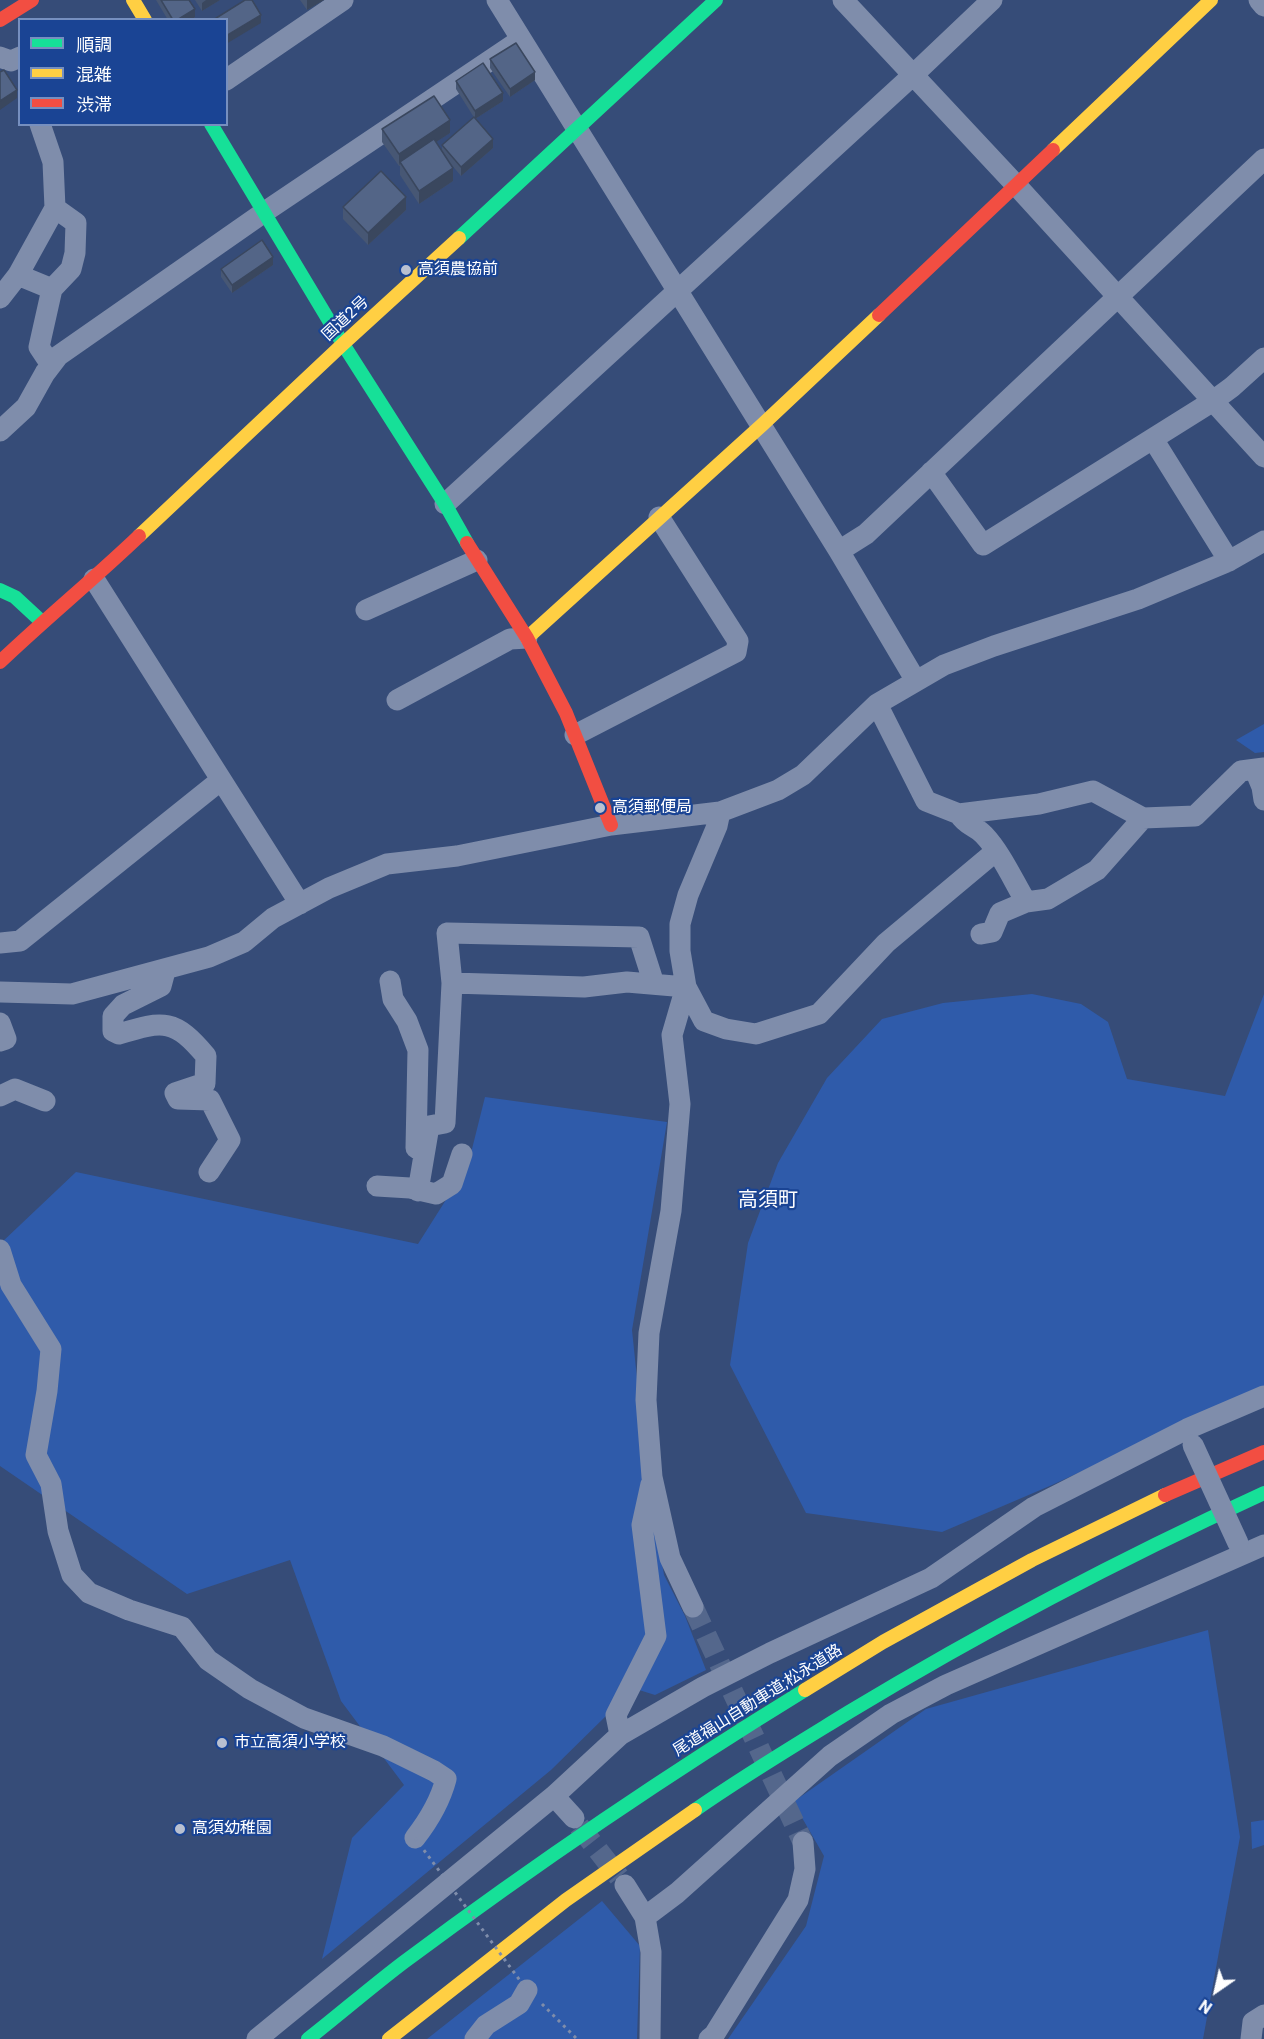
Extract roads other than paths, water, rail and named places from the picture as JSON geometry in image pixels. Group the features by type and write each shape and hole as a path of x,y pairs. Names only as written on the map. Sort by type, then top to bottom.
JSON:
{"main road":[{"path":"0,20 32,0"},
{"path":"133,0 145,18"},
{"name":"国道2号","path":"0,662 42,622 94,579 343,344 716,0"},
{"path":"526,638 762,425 1211,0"},
{"path":"212,126 343,344 445,504 526,638 566,713 611,825"},
{"path":"0,590 15,597 42,622"},
{"name":"尾道福山自動車道;松永道路","path":"308,2039 403,1963 540,1865 727,1738 883,1642 1032,1560 1170,1493 1264,1452"},
{"path":"389,2039 566,1900 747,1774 907,1677 1053,1596 1190,1527 1264,1493"}],"street":[{"path":"228,79 343,0"},
{"path":"843,0 1016,185 1264,457"},
{"path":"445,504 992,0"},
{"path":"1259,0 1264,6"},
{"path":"499,1 676,291 762,425 916,681"},
{"path":"0,431 26,407 58,356 263,213 521,39"},
{"path":"0,57 10,60 18,58"},
{"path":"0,298 18,275 55,208 53,162 41,126"},
{"path":"839,551 866,534 1264,159"},
{"path":"51,365 39,347 52,289 71,270 75,253 76,223 55,208"},
{"path":"18,275 52,289"},
{"path":"932,472 983,545 1213,401 1264,358"},
{"path":"1153,439 1229,561"},
{"path":"575,735 736,652 738,641 659,517"},
{"path":"0,992 72,994 165,971 209,957 244,942 273,918 329,888 387,864 457,856 611,825 720,812 778,790 803,775 878,704 944,665 994,646 1138,599 1229,561 1264,541"},
{"path":"366,609 477,560"},
{"path":"94,579 300,904"},
{"path":"397,700 510,639 526,638"},
{"path":"878,704 926,801 959,814 1039,804 1093,791 1143,818 1195,816 1241,771 1260,769 1264,800"},
{"path":"0,943 20,941 221,780"},
{"path":"720,812 717,826 688,895 680,924 680,951 686,987 705,1021 726,1029 756,1034 819,1014 886,943 996,851"},
{"path":"959,814 965,824 982,833 996,851 1026,902"},
{"path":"981,934 992,932 1000,913 1026,902 1048,899 1097,870 1143,818"},
{"path":"414,1190 429,1126 445,1123 452,983 447,933 639,937 654,984"},
{"path":"165,971 161,986 123,1005 113,1016 113,1030 119,1034 160,1024 176,1027 206,1056 205,1083 175,1093 178,1099 210,1100 230,1140 209,1172"},
{"path":"390,981 393,999 407,1021 418,1050 414,1190"},
{"path":"452,983 584,987 627,982 686,987"},
{"path":"686,987 672,1035 680,1104 671,1211 649,1333 646,1400 652,1477 670,1558 693,1607"},
{"path":"0,1023 6,1039 0,1041"},
{"path":"418,1050 450,1050"},
{"path":"0,1096 15,1089 45,1101"},
{"path":"376,1186 436,1194 452,1184 462,1154"},
{"path":"0,1250 11,1285 51,1349 47,1391 36,1455 51,1484 58,1531 72,1575 88,1593 129,1610 182,1627 208,1660 259,1694 304,1718 383,1746 446,1779 441,1797 427,1823 415,1838"},
{"path":"257,2039 554,1796 620,1735 703,1687 770,1653 931,1578 1034,1507 1190,1437 1264,1396"},
{"path":"1190,1437 1241,1549"},
{"path":"620,1735 615,1715 656,1636 642,1525 652,1477"},
{"path":"645,1917 677,1893 830,1756 891,1714 946,1685 1241,1549 1264,1545"},
{"path":"554,1796 574,1818"},
{"path":"709,2039 714,2036 798,1900 805,1869 802,1842"},
{"path":"625,1885 645,1917 651,1952 650,2039"},
{"path":"475,2039 486,2025 519,2004 527,1990"},
{"path":"1251,2039 1253,2022 1264,2015"}],"tunnel":[{"path":"693,1607 803,1842"},
{"path":"579,1826 619,1877"}],"place":[{"name":"高須農協前","path":"406,270"},
{"name":"高須郵便局","path":"600,808"},
{"name":"市立高須小学校","path":"222,1743"},
{"name":"高須幼稚園","path":"180,1829"}],"district":[{"name":"高須町","path":"768,1201"}]}
